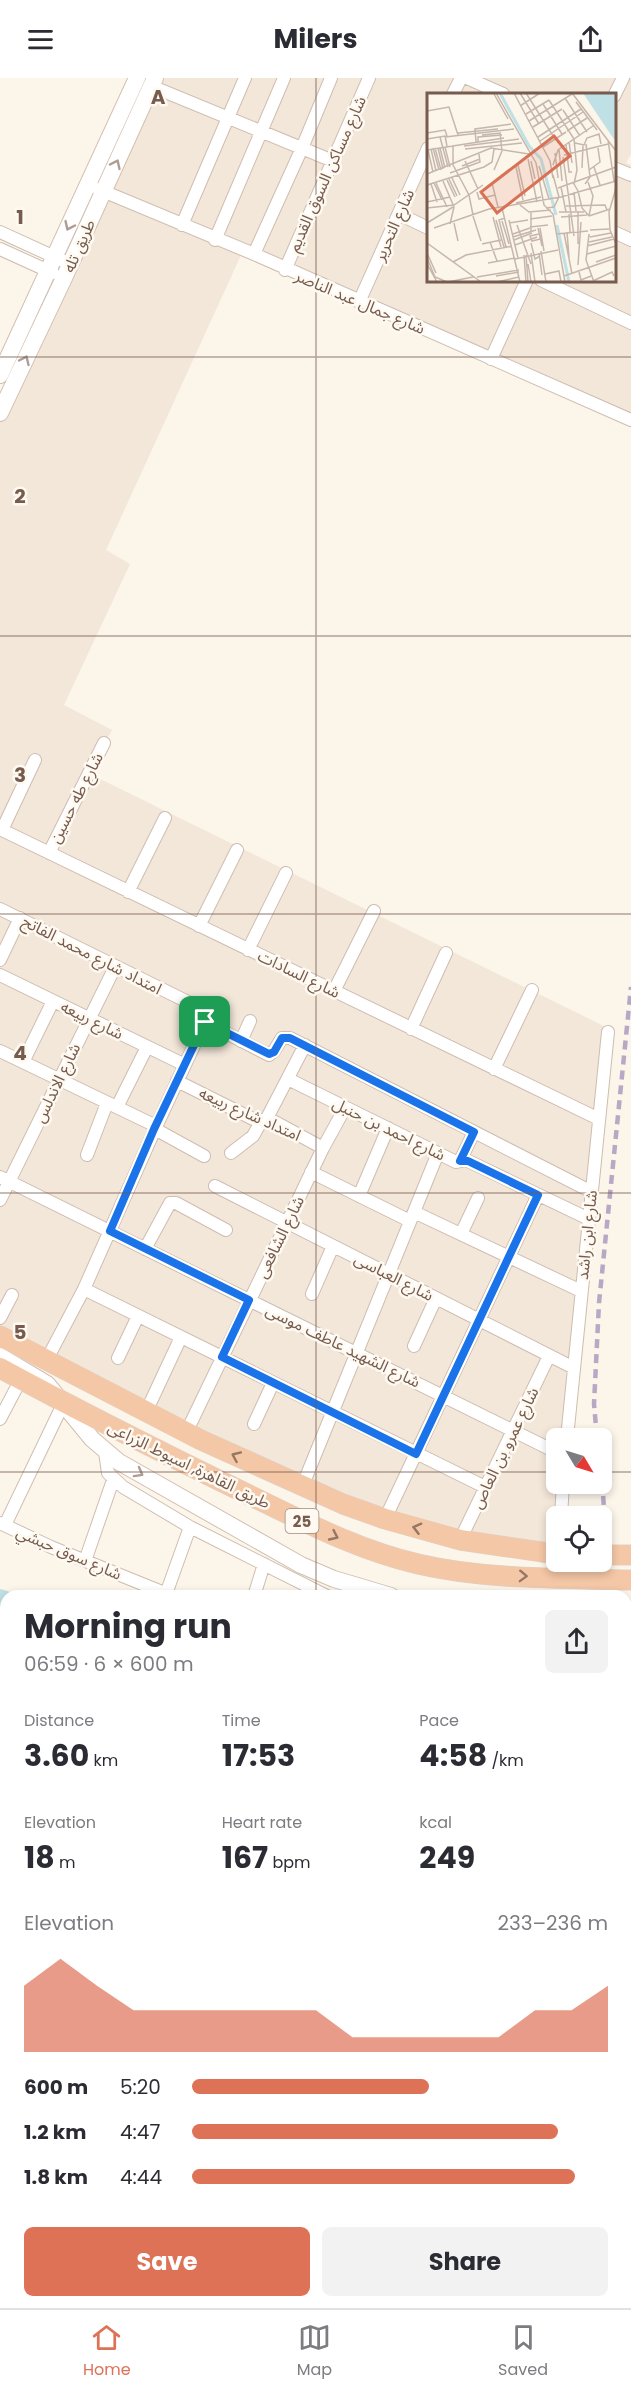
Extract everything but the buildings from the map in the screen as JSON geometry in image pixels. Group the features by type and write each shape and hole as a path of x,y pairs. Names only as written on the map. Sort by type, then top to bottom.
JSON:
{"highway":[{"name":"طريق القاهرة, اسيوط الزراعى","path":"0,1336 193,1437 302,1487 385,1520 460,1540 546,1553"},
{"name":"طريق القاهرة, اسيوط الزراعى","path":"0,1366 189,1467 348,1542 383,1555 419,1564 494,1575 631,1580"},
{"path":"189,1467 193,1437"},
{"path":"612,1555 631,1556"}],"main road":[{"name":"طريق تله","path":"0,375 51,264 96,188 148,81"},
{"name":"طريق تله","path":"0,413 67,271 96,188"},
{"name":"طريق القاهرة, اسيوط الزراعى","path":"0,1366 47,1384 92,1439 119,1462 301,1565 368,1590"}],"street":[{"path":"182,225 245,78"},
{"path":"215,240 284,78"},
{"path":"254,254 331,78"},
{"name":"شارع مساكن السوق القديم","path":"285,270 369,78"},
{"path":"454,93 461,78"},
{"path":"467,78 501,93"},
{"path":"616,94 623,78"},
{"path":"148,81 228,118 333,161"},
{"name":"شارع التحرير","path":"359,302 427,152"},
{"path":"616,168 631,175"},
{"name":"شارع جمال عبد الناصر","path":"96,188 215,240 254,254 285,270 631,420"},
{"path":"399,214 427,227"},
{"path":"0,232 51,264"},
{"path":"616,232 631,240"},
{"path":"0,249 67,271"},
{"path":"491,359 526,282"},
{"path":"545,282 631,323"},
{"name":"شارع طه حسين","path":"49,853 104,743"},
{"path":"1,829 35,760"},
{"path":"128,892 165,818"},
{"name":"شارع السادات","path":"1,829 599,1119"},
{"path":"199,926 237,850"},
{"path":"248,950 286,873"},
{"name":"امتداد شارع محمد الفاتح","path":"0,909 203,1010 201,1019 205,1022"},
{"path":"334,992 374,911"},
{"path":"0,960 20,918"},
{"path":"411,1029 446,953"},
{"name":"شارع الاندلس","path":"0,1200 4,1180 59,1079 114,967"},
{"name":"شارع ربيعه","path":"0,975 185,1065"},
{"path":"494,1069 532,990"},
{"path":"22,1062 54,1001"},
{"path":"241,1041 250,1021"},
{"path":"45,1361 84,1289 205,1022 269,1054 274,1052 282,1038 286,1036 592,1192"},
{"name":"شارع ابن راشد","path":"568,1428 608,1032"},
{"path":"231,1153 253,1136 264,1120 305,1045"},
{"path":"87,1155 112,1105 147,1047"},
{"path":"0,1051 112,1105 204,1156"},
{"name":"شارع احمد بن حنبل","path":"288,1079 457,1162 468,1161 589,1219"},
{"name":"امتداد شارع ربيعه","path":"177,1082 253,1119 275,1122 323,1148"},
{"name":"شارع الشافعى","path":"193,1437 222,1357 311,1172 345,1107"},
{"path":"359,1196 388,1128"},
{"path":"460,1161 474,1132"},
{"path":"302,1487 438,1153"},
{"path":"311,1172 359,1196 461,1234 582,1291"},
{"name":"شارع الشهيد عاطف موسى","path":"4,1180 546,1447"},
{"name":"شارع العباسى","path":"215,1186 574,1368"},
{"path":"385,1520 538,1195"},
{"path":"461,1234 478,1198"},
{"path":"145,1249 170,1203 176,1203 226,1230"},
{"path":"312,1294 333,1246"},
{"path":"84,1289 485,1488"},
{"path":"0,1318 12,1295"},
{"path":"414,1346 436,1298"},
{"path":"118,1358 138,1316"},
{"path":"146,1412 181,1337"},
{"name":"شارع عمرو بن العاص","path":"460,1540 549,1356"},
{"path":"0,1419 21,1379"},
{"path":"254,1424 273,1383"},
{"path":"3,1524 64,1402"},
{"path":"105,1452 105,1465 113,1480 190,1527 315,1590"},
{"path":"85,1561 113,1480"},
{"name":"شارع سوق حبشي","path":"3,1524 157,1590"},
{"path":"171,1590 190,1527"},
{"path":"256,1590 264,1564"}],"shaded area":[{"path":"155,78 631,78 631,154 626,163 631,165 631,419 105,190"},
{"path":"105,196 242,253 106,550 130,564 64,705 112,730 88,773 608,1028 570,1428 546,1428 546,1494 562,1494 559,1506 546,1506 546,1551 385,1519 0,1332 0,403"}],"railway":[{"path":"596,1428 594,1404 599,1303 631,987"},
{"path":"603,1494 604,1506"}],"route":[{"path":"205,1022 269,1054 274,1052 282,1038 286,1036 474,1132 460,1161 468,1161 538,1195 416,1454 222,1357 249,1300 110,1231 154,1129 205,1022"}]}
